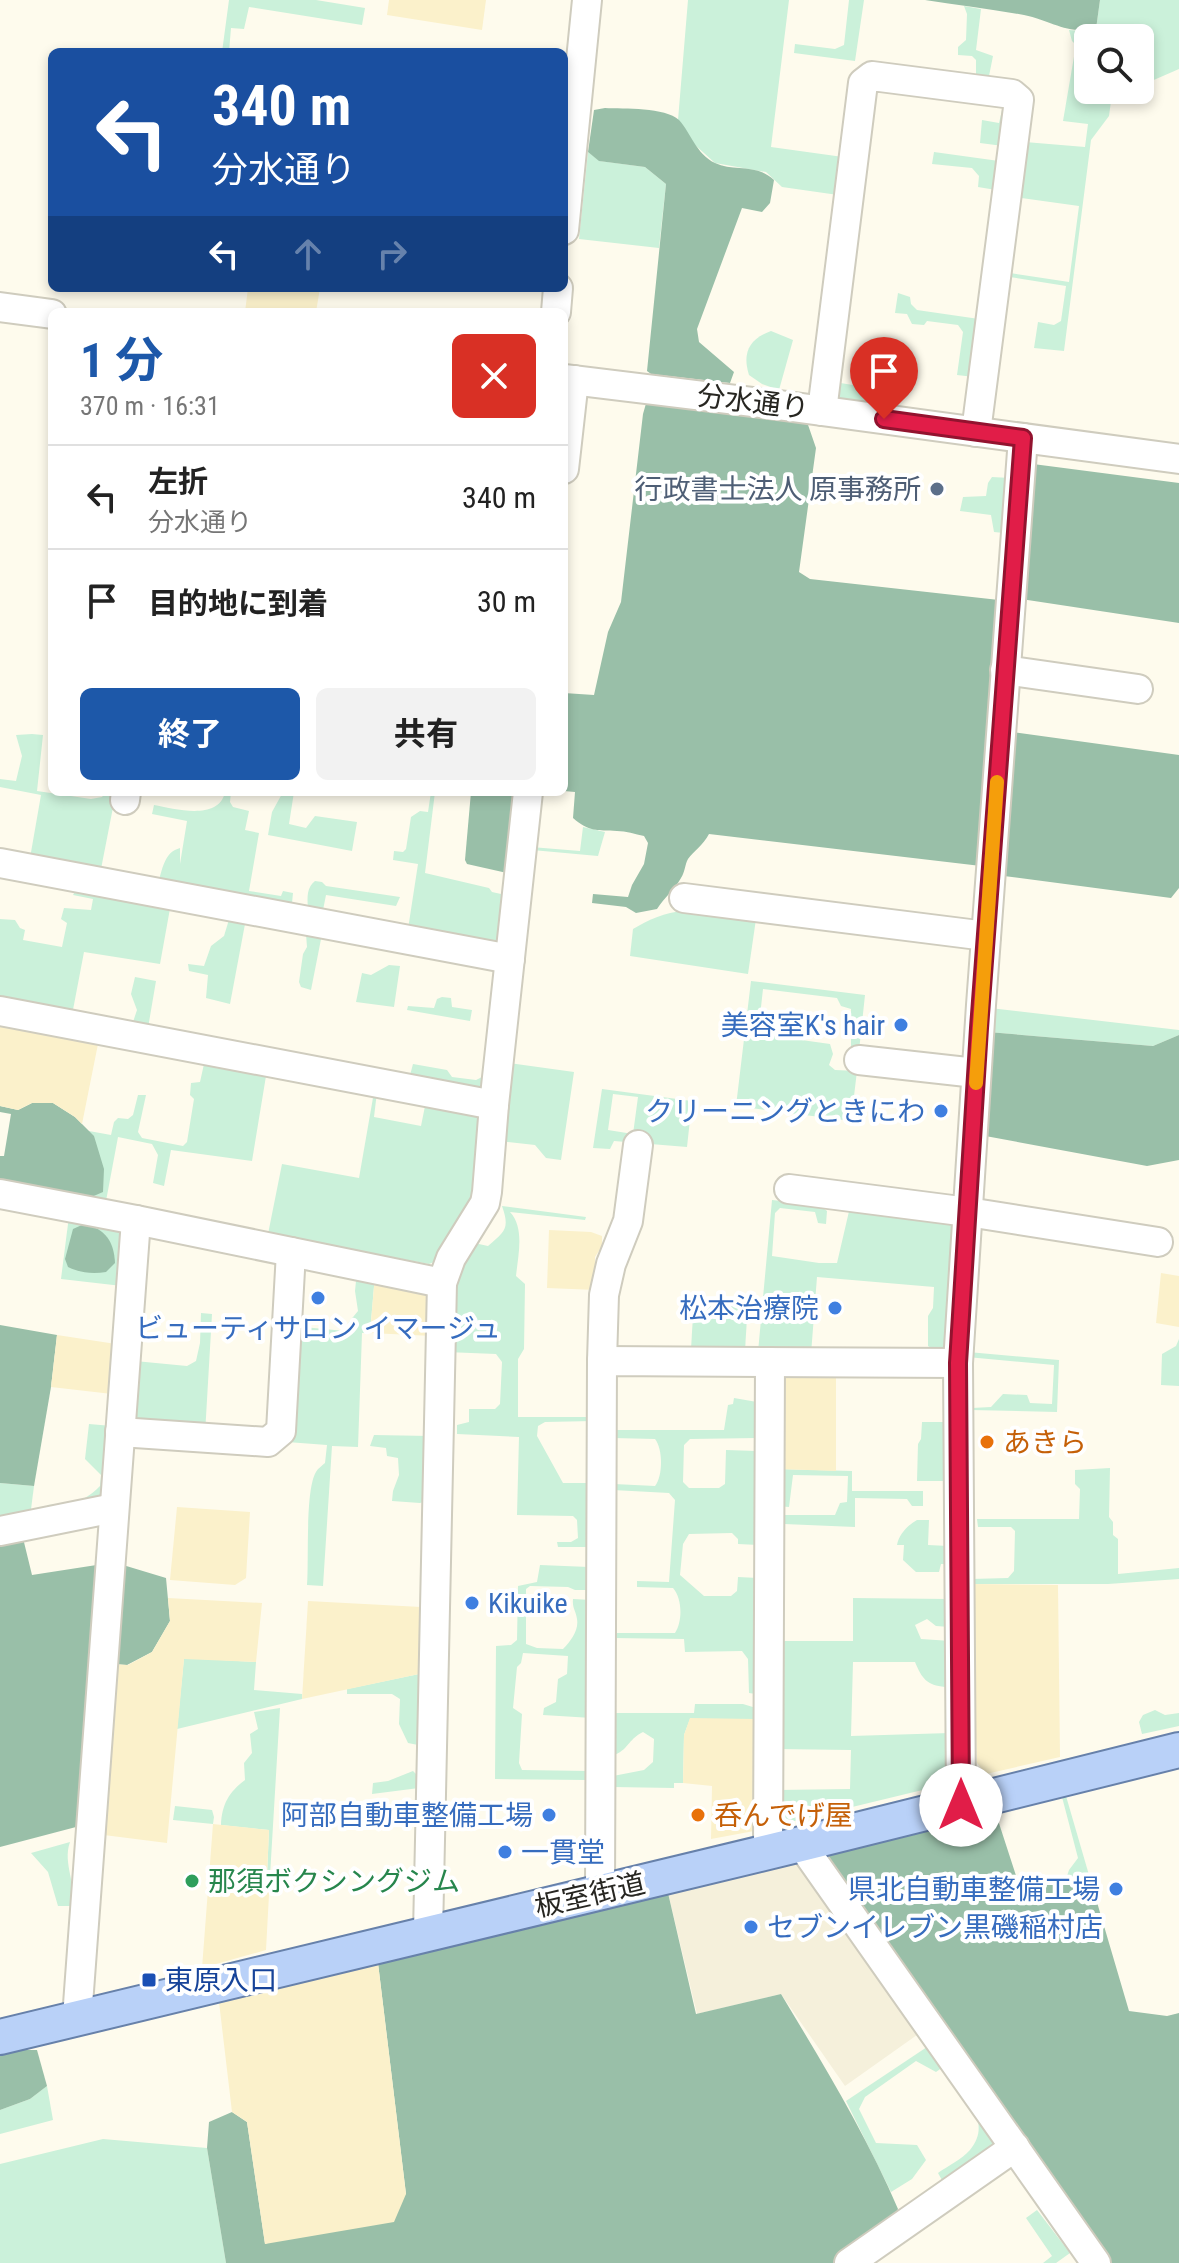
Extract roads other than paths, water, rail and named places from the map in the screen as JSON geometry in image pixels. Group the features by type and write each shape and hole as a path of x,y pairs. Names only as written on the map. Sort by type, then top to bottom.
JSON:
{"main road":[{"name":"板室街道","path":"0,2037 1179,1750"}],"street":[{"path":"568,190 587,0"},
{"path":"822,411 863,83 872,76 1012,94 1019,100 976,432"},
{"path":"0,307 48,313"},
{"name":"分水通り","path":"569,379 1179,459"},
{"path":"961,1805 958,1363 1023,438"},
{"path":"1005,670 1138,689"},
{"path":"428,1933 442,1283 451,1258 485,1203 528,796"},
{"path":"0,863 510,959"},
{"path":"684,898 986,936"},
{"path":"0,1011 494,1105"},
{"path":"859,1060 976,1073"},
{"path":"600,1892 604,1295 611,1264 628,1221 638,1145"},
{"path":"789,1189 968,1212 1158,1242"},
{"path":"0,1194 442,1283"},
{"path":"77,2018 136,1220"},
{"path":"120,1432 268,1442 281,1431 291,1252"},
{"path":"602,1361 958,1363"},
{"path":"770,1362 785,1848 1015,2147 1096,2263"},
{"path":"0,1531 114,1508"},
{"path":"849,2263 1015,2147"}],"place":[{"name":"行政書士法人 原事務所","path":"937,489"},
{"name":"美容室K's hair","path":"901,1025"},
{"name":"クリーニングときにわ","path":"941,1111"},
{"name":"ビューティサロン イマージュ","path":"318,1298"},
{"name":"松本治療院","path":"835,1308"},
{"name":"あきら","path":"987,1442"},
{"name":"Kikuike","path":"472,1603"},
{"name":"阿部自動車整備工場","path":"549,1815"},
{"name":"呑んでげ屋","path":"698,1815"},
{"name":"一貫堂","path":"505,1852"},
{"name":"那須ボクシングジム","path":"192,1881"},
{"name":"県北自動車整備工場","path":"1116,1889"},
{"name":"セブンイレブン黒磯稲村店","path":"751,1927"},
{"name":"東原入口","path":"149,1980"}]}
